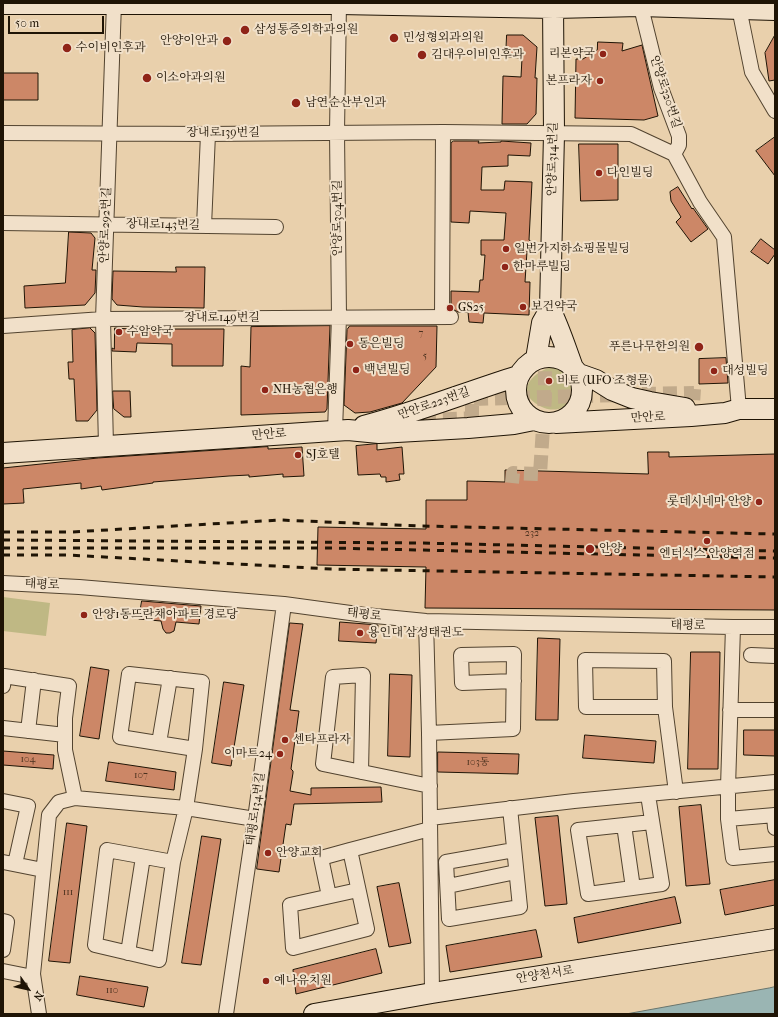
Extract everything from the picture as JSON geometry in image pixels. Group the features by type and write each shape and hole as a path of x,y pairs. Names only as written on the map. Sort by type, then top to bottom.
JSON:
{"street":[{"path":"3,4 640,5 739,6 775,10"},
{"name":"안양로292번길","path":"106,446 103,319 114,4"},
{"name":"안양로304번길","path":"339,4 337,132 342,430"},
{"name":"안양로320번길","path":"640,5 661,88 679,136 678,145 674,154"},
{"name":"안양로314번길","path":"550,309 554,134 553,6"},
{"path":"739,6 752,72 775,111"},
{"name":"장내로139번길","path":"3,133 208,134 443,132 631,134 674,154"},
{"name":"장내로149번길","path":"3,326 103,319 446,317 443,132"},
{"path":"204,226 208,134"},
{"path":"550,309 557,322 562,339 576,369 583,385 582,398 577,409 568,418 556,423 541,423 534,420 524,412 517,401 515,388 518,376 528,363 548,356 561,358 576,369 612,390 632,398 670,406 732,411 724,237 700,202 674,154"},
{"name":"장내로143번길","path":"3,222 276,227"},
{"path":"536,359 542,323 550,309"},
{"name":"만안로223번길","path":"342,430 408,414 479,388 518,376"},
{"name":"만안로","path":"556,423 692,416 732,411 775,409"},
{"name":"만안로","path":"3,453 342,430 379,433 468,428 514,424 534,420"},
{"name":"태평로","path":"3,583 79,587 284,604 365,615 426,621 447,620 775,627"},
{"name":"태평로134번길","path":"226,1014 255,819 284,604"},
{"path":"426,621 430,786 432,993"},
{"path":"733,627 728,787 728,819 733,858 775,854"},
{"path":"751,655 775,656"},
{"path":"665,707 586,707 584,660 664,661 665,707 676,792"},
{"path":"173,862 107,850 95,946 159,960 173,862 186,808 195,749 202,682 129,674 120,737 195,749"},
{"path":"361,772 363,675 334,677 323,764 361,772 430,786"},
{"path":"3,686 4,676 69,686 65,718 65,750 75,798"},
{"path":"159,743 170,678"},
{"path":"28,731 34,680"},
{"path":"429,733 513,729 514,681"},
{"path":"730,710 775,710"},
{"path":"3,728 65,735"},
{"path":"329,896 321,858 350,850 430,823 510,808 775,782"},
{"path":"648,795 662,884 588,894 578,830 652,822"},
{"path":"39,1014 33,978 49,815 58,802 75,798 186,808 255,819"},
{"path":"3,801 28,806 9,863 43,870"},
{"path":"510,808 520,907 449,919 446,862 514,850"},
{"path":"728,819 775,819"},
{"path":"624,825 633,888"},
{"path":"350,850 367,929 293,948 290,906 358,890"},
{"path":"128,953 143,857"},
{"path":"448,886 516,872"},
{"path":"3,921 7,922 3,950"},
{"name":"안양천서로","path":"314,1014 432,993 775,938"},
{"path":"3,971 33,978"}],"shaded area":[{"path":"552,367 566,372 574,379 576,388 574,397 568,404 559,409 547,409 535,403 529,397 527,392 527,386 534,376"},
{"path":"3,597 50,603 46,636 3,631"}],"water":[{"path":"775,987 775,1014 626,1014 769,988"}],"building":[{"path":"507,35 523,35 537,47 535,78 537,78 536,114 527,124 502,124 503,76 521,77 522,58 506,57"},
{"path":"775,35 775,80 769,81 765,53"},
{"name":"본프라자","path":"598,42 623,43 622,51 642,45 658,116 644,120 575,118 576,59 583,59 597,50"},
{"path":"3,73 38,73 38,100 3,100"},
{"path":"775,137 775,176 756,151"},
{"path":"454,141 479,141 478,143 501,141 531,143 530,156 508,155 508,166 482,167 481,190 504,190 505,181 532,182 529,240 532,242 533,246 531,251 527,251 525,282 530,282 529,315 484,313 483,323 469,322 468,312 458,312 451,308 451,291 479,292 480,280 483,280 485,255 481,255 481,240 504,240 506,213 470,211 469,223 451,222 451,143"},
{"name":"다인빌딩","path":"579,144 618,144 618,200 581,201"},
{"path":"678,187 692,209 693,208 708,229 691,242 676,222 681,217 671,201 670,192"},
{"path":"69,232 91,233 95,238 92,270 96,270 95,293 85,305 25,308 24,286 65,283"},
{"path":"761,239 775,250 775,254 768,264 751,252"},
{"path":"176,267 205,267 204,308 117,305 112,299 113,271 176,272"},
{"path":"330,326 327,409 325,412 241,415 241,366 250,367 251,327"},
{"path":"350,326 437,326 436,367 402,403 370,412 355,413 344,405 347,330"},
{"path":"90,328 95,333 97,410 88,421 76,421 74,379 69,379 68,362 73,362 72,330"},
{"path":"115,328 145,330 145,328 224,329 223,366 172,366 172,344 137,343 136,352 112,351 112,348 114,349"},
{"name":"대성빌딩","path":"726,358 728,383 699,384 699,359"},
{"path":"113,391 130,391 131,417 124,417 114,409"},
{"path":"377,444 377,450 402,447 404,474 399,474 400,480 386,482 386,477 381,477 380,474 358,475 356,446"},
{"path":"268,447 268,449 302,447 304,476 283,477 283,474 249,477 249,475 229,476 153,482 102,490 101,486 81,489 81,483 23,489 24,503 3,504 3,468 98,458"},
{"path":"648,452 669,452 669,457 775,454 775,610 425,608 426,567 317,565 318,527 426,529 426,500 467,500 467,481 505,482 505,470 648,474"},
{"path":"142,601 201,606 199,624 176,622 174,631 166,633 163,629 161,621 139,619"},
{"path":"340,622 378,625 376,643 339,641"},
{"path":"290,623 303,624 290,710 299,711 291,769 293,773 290,791 311,795 311,788 381,787 382,802 294,804 291,825 286,824 279,872 257,869"},
{"path":"538,638 560,639 558,720 536,720"},
{"path":"691,652 720,652 718,769 688,769"},
{"path":"91,667 109,670 99,739 80,736"},
{"path":"390,674 412,675 410,757 388,756"},
{"path":"224,682 244,685 231,766 212,763"},
{"path":"744,730 775,730 775,756 744,755"},
{"path":"585,735 656,741 654,763 583,758"},
{"path":"3,751 54,755 53,769 3,765"},
{"path":"438,752 519,754 518,774 438,772"},
{"path":"109,762 176,772 174,790 106,781"},
{"path":"701,805 710,884 686,886 679,807"},
{"path":"558,816 567,904 545,906 535,818"},
{"path":"67,823 87,826 70,963 49,961"},
{"path":"202,836 221,839 201,965 182,963"},
{"path":"775,880 775,905 725,915 720,890"},
{"path":"399,883 411,943 389,947 377,887"},
{"path":"675,897 681,923 578,943 574,918"},
{"path":"536,930 542,957 450,972 446,946"},
{"path":"376,949 382,973 296,994 293,970"},
{"path":"80,976 148,987 144,1007 77,995"}],"tunnel":[{"path":"512,483 513,473 540,474 545,397 545,343"},
{"path":"690,419 692,419 694,389"},
{"path":"642,394 694,393"},
{"path":"472,418 472,399 621,395"},
{"path":"401,421 479,418"}],"railway":[{"path":"3,532 71,532 280,520 420,526 775,534"},
{"path":"3,540 420,543 775,551"},
{"path":"3,548 330,548 775,558"},
{"path":"3,555 66,555 331,569 775,577"}],"place":[{"name":"삼성통증의학과의원","path":"245,30"},
{"name":"민성형외과의원","path":"394,38"},
{"name":"안양이안과","path":"227,41"},
{"name":"수이비인후과","path":"67,48"},
{"name":"리본약국","path":"603,54"},
{"name":"김대우이비인후과","path":"422,55"},
{"name":"이소아과의원","path":"147,78"},
{"name":"본프라자","path":"600,81"},
{"name":"남연순산부인과","path":"296,103"},
{"name":"다인빌딩","path":"599,173"},
{"name":"일번가지하쇼핑몰빌딩","path":"506,249"},
{"name":"한마루빌딩","path":"505,267"},
{"name":"보건약국","path":"523,307"},
{"name":"GS25","path":"450,308"},
{"name":"수암약국","path":"119,332"},
{"name":"동은빌딩","path":"350,344"},
{"name":"푸른나무한의원","path":"699,347"},
{"name":"백년빌딩","path":"356,370"},
{"name":"대성빌딩","path":"714,371"},
{"name":"비토 (UFO 조형물)","path":"549,381"},
{"name":"NH농협은행","path":"265,390"},
{"name":"SJ호텔","path":"298,455"},
{"name":"롯데시네마 안양","path":"759,502"},
{"name":"엔터식스 안양역점","path":"707,541"},
{"name":"안양","path":"590,549"},
{"name":"안양1동뜨란채아파트 경로당","path":"84,615"},
{"name":"용인대 삼성태권도","path":"360,633"},
{"name":"센타프라자","path":"285,740"},
{"name":"이마트24","path":"280,754"},
{"name":"안양교회","path":"268,853"},
{"name":"예나유치원","path":"266,981"}]}
